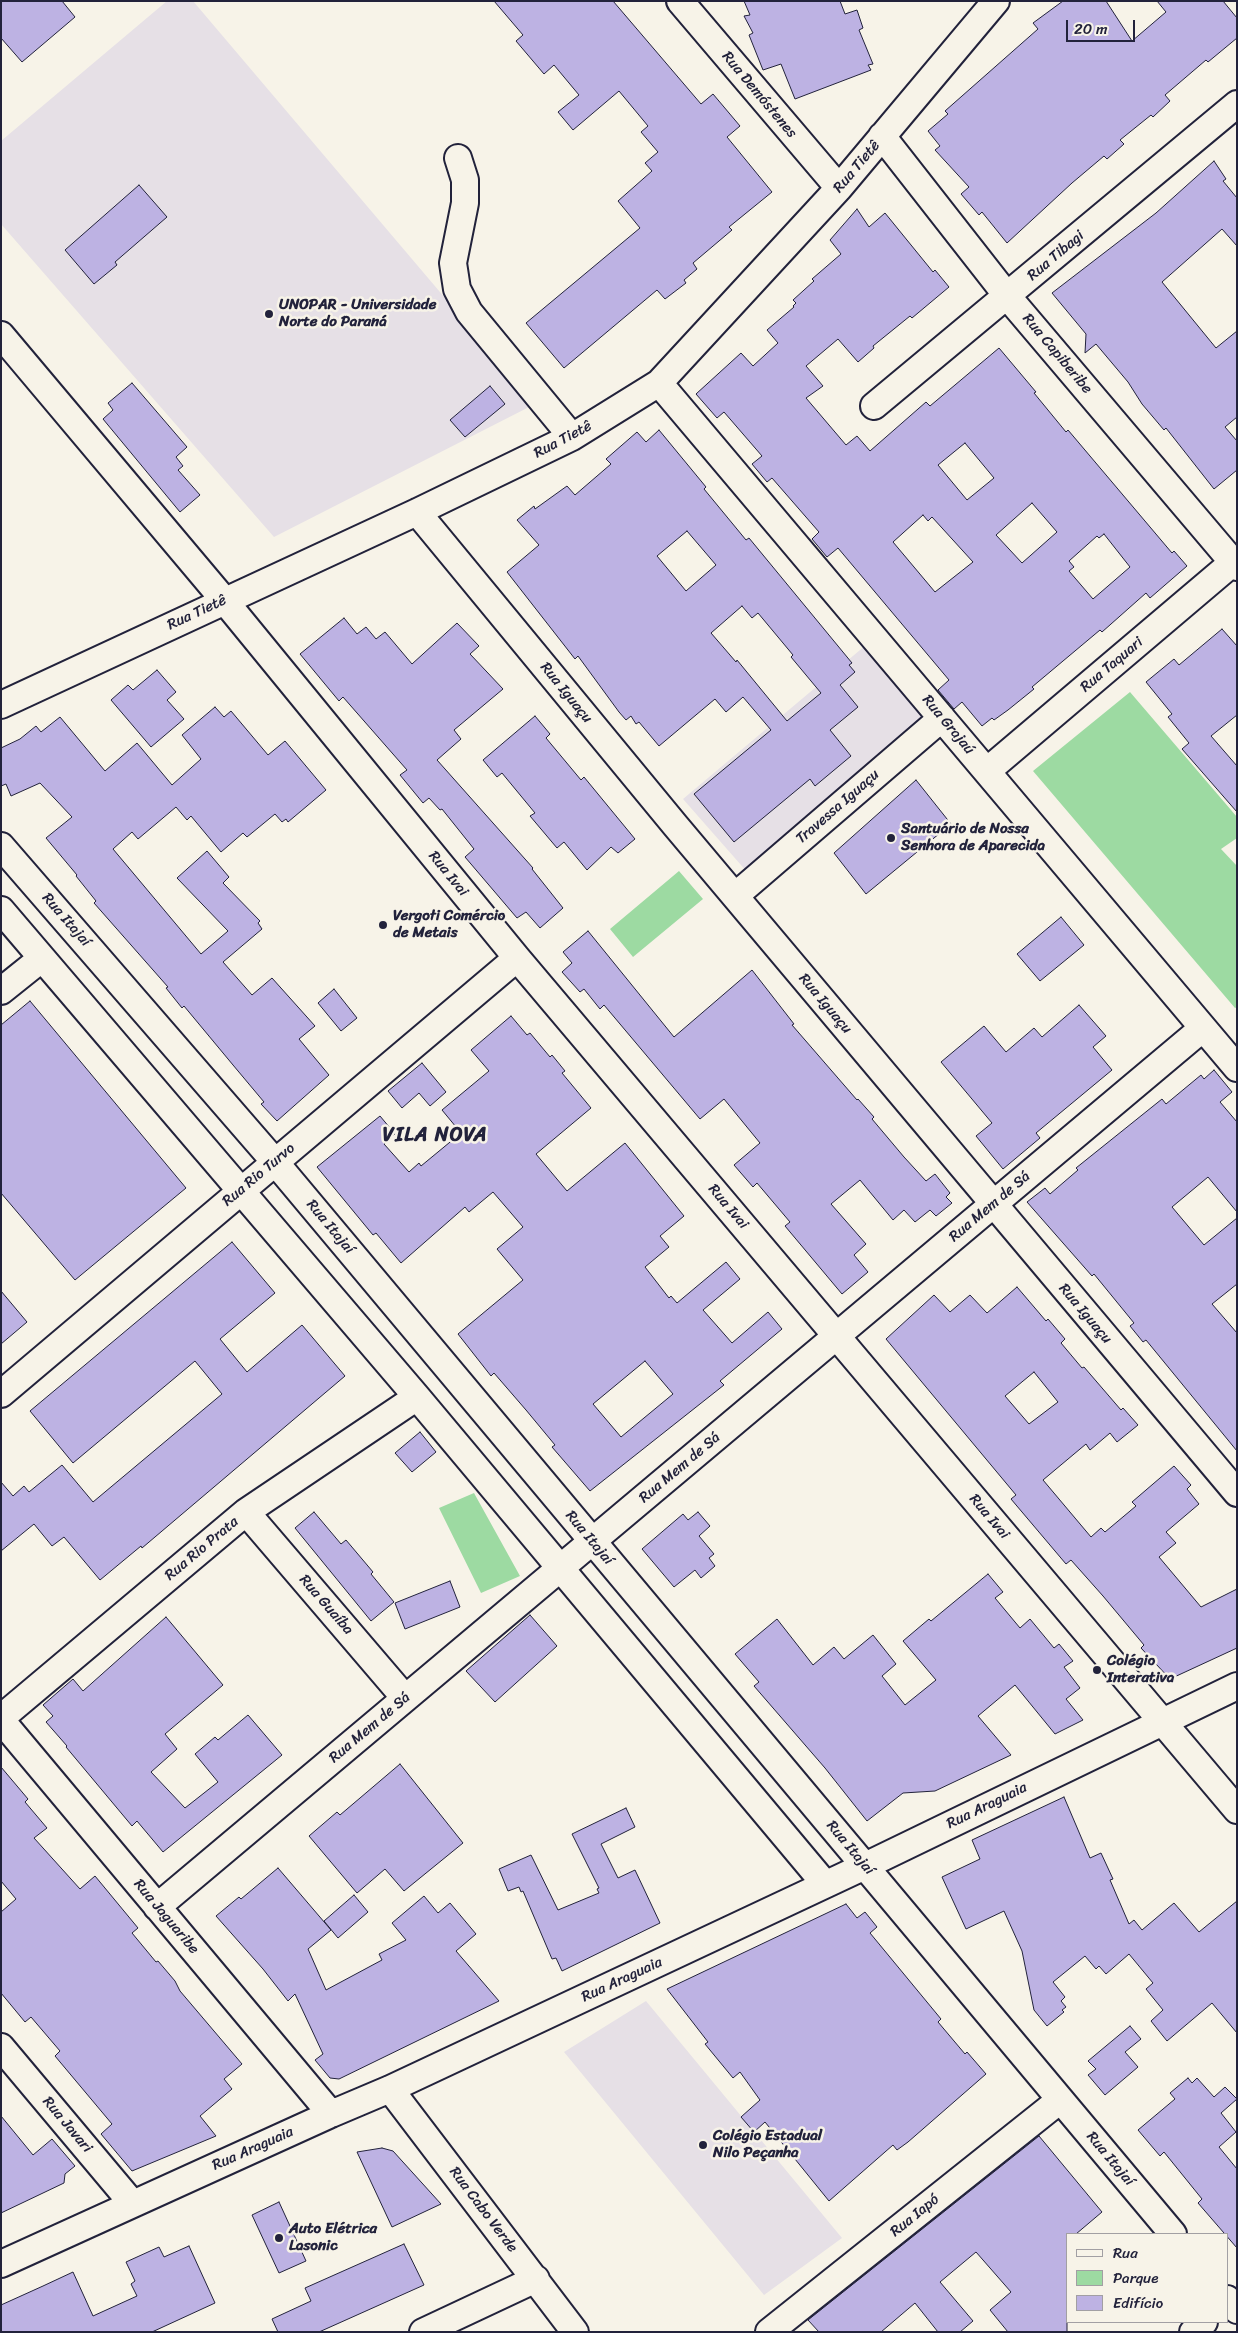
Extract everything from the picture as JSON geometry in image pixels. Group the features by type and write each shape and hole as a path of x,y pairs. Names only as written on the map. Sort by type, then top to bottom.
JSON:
{"street":[{"name":"Rua Demóstenes","path":"680,1 839,188"},
{"name":"Rua Tietê","path":"1,704 417,512 572,437 659,383 839,188 996,1"},
{"name":"Rua Tibagi","path":"874,406 1008,297 1237,104"},
{"name":"Rua Capiberibe","path":"882,136 1008,297 1235,563"},
{"path":"458,158 465,180 465,203 453,263 457,289 469,312 572,437"},
{"name":"Rua Ivai","path":"1,335 224,600 517,958 1237,1810"},
{"name":"Rua Grajaú","path":"659,383 1203,1028 1232,1051"},
{"name":"Rua Iguaçu","path":"417,512 993,1205 1237,1493"},
{"name":"Rua Taquari","path":"986,771 1235,563"},
{"name":"Travessa Iguaçu","path":"735,896 942,718"},
{"name":"Rua Itajaí","path":"1,846 276,1162 592,1542 1172,2233"},
{"path":"1,910 417,1397 825,1884"},
{"name":"Rua Rio Turvo","path":"1,1394 517,958"},
{"path":"1,991 41,959"},
{"name":"Rua Mem de Sá","path":"157,1907 1203,1028"},
{"name":"Rua Rio Prata","path":"1,1719 246,1512 417,1397"},
{"name":"Rua Guaíba","path":"246,1512 406,1698"},
{"name":"Rua Araguaia","path":"1,2264 132,2203 331,2114 390,2090 865,1866 1237,1686"},
{"name":"Rua Jaguaribe","path":"1,1719 331,2114"},
{"name":"Rua Javari","path":"1,2047 132,2203"},
{"name":"Rua Cabo Verde","path":"390,2090 536,2279 574,2332"},
{"name":"Rua Iapó","path":"769,2332 1060,2100"},
{"path":"423,2332 536,2279"},
{"path":"1192,2332 1203,2323"}],"shaded area":[{"name":"UNOPAR - Universidade Norte do Paraná","path":"167,1 193,1 535,404 274,537 1,224 1,141"},
{"path":"866,645 927,721 748,873 683,799"},
{"name":"Colégio Estadual Nilo Peçanha","path":"646,2001 842,2238 764,2295 564,2052"}],"green space":[{"path":"1130,692 1237,817 1237,838 1221,849 1237,866 1237,1007 1235,1008 1033,771"},
{"path":"679,871 703,899 633,957 610,929"},
{"path":"474,1493 520,1576 481,1593 439,1508"}],"building":[{"path":"1,1 62,1 75,17 22,62 1,38"},
{"path":"494,1 613,1 701,104 713,94 740,126 727,137 772,192 729,227 732,230 693,263 697,269 684,280 686,283 665,299 657,290 564,368 526,323 640,228 618,201 652,171 645,163 658,152 641,132 648,126 619,91 573,130 558,112 579,95 554,65 544,74 516,41 523,35"},
{"path":"744,1 840,1 845,14 857,10 863,28 859,30 873,64 868,65 871,70 795,99 781,64 763,70 749,35 753,33 744,16 750,15"},
{"path":"1063,1 1106,1 1132,41 1166,12 1157,1 1223,1 1237,18 1237,38 1208,62 1206,60 1165,95 1170,101 1153,117 1151,115 1120,140 1124,144 1107,159 1104,156 1072,183 1007,243 982,212 979,215 961,194 969,187 935,150 940,146 928,131 948,114 945,111 1038,29 1033,23"},
{"path":"1214,161 1226,179 1223,181 1237,198 1237,246 1222,229 1162,282 1216,348 1237,331 1237,417 1225,427 1237,441 1237,470 1214,489 1166,428 1164,430 1142,404 1128,382 1096,344 1085,353 1086,334 1052,293 1156,213"},
{"path":"139,185 167,217 115,262 117,265 94,284 65,250"},
{"path":"857,209 869,227 885,213 933,272 935,270 949,287 912,318 910,316 873,346 874,348 858,362 838,339 806,366 823,386 806,398 846,445 857,436 870,451 926,402 930,406 999,348 1066,432 1068,430 1172,553 1174,551 1187,566 1150,598 1146,593 1102,632 1100,630 1032,687 1034,689 994,720 992,718 982,726 962,702 954,709 938,690 949,680 838,548 827,557 812,539 819,532 772,478 767,482 752,464 762,456 724,412 717,418 696,394 741,353 753,366 778,343 767,330 794,307 796,303 793,300 814,281 812,279 841,254 830,240","holes":["965,443 994,478 967,500 938,465","1032,503 1057,532 1022,563 996,535","923,515 928,521 932,517 973,562 935,592 893,542","1104,534 1130,567 1093,599 1069,571 1074,567 1069,561 1097,536 1099,538"]},
{"path":"132,383 187,447 176,457 183,466 178,470 200,495 180,512 103,419 113,410 108,403"},
{"path":"490,386 505,404 465,437 450,420"},
{"path":"659,430 706,487 704,489 746,540 749,538 852,663 849,665 855,672 840,685 858,707 830,730 851,756 815,786 810,779 734,842 694,794 771,730 743,697 726,712 715,699 659,746 639,722 636,724 631,716 626,720 619,712 578,656 575,659 507,572 539,545 517,520 534,506 535,509 567,486 575,495 611,464 606,459 637,432 646,442","holes":["687,531 716,565 686,591 657,556","742,606 752,618 758,613 793,655 791,657 821,693 787,721 737,660 736,662 711,633"]},
{"path":"344,618 357,634 366,627 376,639 385,632 412,664 457,623 479,646 470,654 503,689 454,730 461,739 437,760 533,868 563,908 540,928 526,912 517,918 465,857 474,849 442,809 440,810 429,798 423,803 400,775 407,770 343,697 339,701 300,654"},
{"path":"1222,629 1237,646 1237,715 1211,736 1237,766 1237,812 1182,749 1189,743 1168,717 1172,714 1146,682 1174,659 1179,665"},
{"path":"157,670 176,692 167,700 184,719 151,747 111,700 128,685 133,690"},
{"path":"215,707 224,717 231,711 268,755 285,741 326,790 288,822 286,819 282,822 275,814 247,837 243,833 221,852 191,816 187,820 176,807 138,839 132,832 113,849 201,954 228,931 177,878 207,851 229,877 223,883 260,921 258,923 262,929 223,962 252,995 272,978 315,1026 299,1039 329,1075 277,1121 261,1104 264,1102 184,1006 182,1008 166,988 168,987 94,903 96,901 77,875 46,838 72,817 40,783 11,796 6,784 1,786 1,748 20,739 36,726 41,732 60,717 105,771 137,743 172,785 201,759 182,735"},
{"path":"535,716 550,734 546,738 581,780 584,777 635,839 618,853 611,847 587,870 564,842 557,848 530,816 535,813 502,773 497,777 483,760"},
{"name":"Santuário de Nossa Senhora de Aparecida","path":"916,780 951,824 866,894 834,853"},
{"path":"1061,917 1084,945 1040,981 1017,954"},
{"path":"588,931 674,1037 752,970 794,1024 792,1025 874,1117 872,1119 904,1157 926,1181 935,1174 950,1193 946,1197 952,1203 936,1216 930,1210 915,1222 904,1210 893,1220 860,1180 831,1204 866,1244 854,1255 868,1272 842,1294 785,1226 790,1222 757,1183 753,1187 734,1165 760,1143 724,1099 700,1119 604,1005 600,1009 584,989 580,992 562,972 572,963 563,952"},
{"path":"334,989 357,1018 341,1031 318,1003"},
{"path":"30,1001 186,1188 75,1280 1,1193 1,1025"},
{"path":"1079,1005 1106,1036 1093,1047 1112,1070 1036,1133 1040,1138 1003,1169 976,1136 992,1123 941,1062 984,1026 1006,1052 1034,1028 1042,1037"},
{"path":"511,1016 527,1035 530,1033 550,1057 552,1055 565,1071 562,1073 591,1108 536,1154 567,1191 625,1143 684,1216 660,1236 669,1247 645,1267 669,1298 671,1296 677,1303 726,1262 740,1279 703,1310 732,1343 768,1312 782,1329 720,1381 724,1385 590,1491 552,1447 555,1445 526,1410 494,1373 491,1376 458,1334 523,1280 497,1249 523,1227 493,1192 469,1212 465,1207 401,1263 376,1233 373,1235 317,1167 380,1116 395,1134 384,1144 409,1172 419,1163 421,1166 461,1133 442,1110 489,1071 471,1050","holes":["645,1361 673,1394 621,1437 593,1404"]},
{"path":"422,1063 446,1092 430,1106 419,1093 402,1108 388,1091"},
{"path":"1214,1070 1232,1092 1220,1102 1237,1122 1237,1212 1208,1177 1172,1207 1204,1245 1237,1218 1237,1284 1212,1304 1237,1333 1237,1451 1146,1340 1143,1342 1130,1326 1134,1323 1094,1274 1092,1276 1027,1202 1045,1188 1050,1194 1078,1170 1076,1168 1162,1099 1166,1104 1201,1075 1204,1079"},
{"path":"232,1242 275,1293 220,1339 247,1372 302,1325 345,1376 142,1548 141,1546 100,1580 64,1537 52,1546 34,1524 1,1551 1,1482 13,1496 24,1486 29,1492 62,1465 93,1502 222,1394 195,1361 73,1463 30,1411"},
{"path":"1017,1287 1046,1321 1048,1319 1065,1339 1061,1343 1082,1368 1084,1367 1121,1410 1123,1408 1138,1425 1117,1442 1110,1433 1090,1450 1086,1444 1043,1480 1091,1537 1101,1528 1105,1532 1136,1506 1132,1502 1174,1466 1191,1485 1187,1489 1199,1504 1166,1532 1176,1543 1159,1557 1201,1607 1237,1589 1237,1648 1170,1679 1141,1648 1144,1645 1103,1596 1071,1560 1066,1564 1011,1499 1016,1495 886,1339 934,1295 950,1312 970,1295 987,1313","holes":["1034,1372 1058,1402 1029,1424 1005,1396"]},
{"path":"1,1291 27,1322 1,1344"},
{"path":"420,1432 436,1452 412,1472 395,1453"},
{"path":"314,1512 341,1544 346,1540 373,1572 371,1574 394,1602 371,1621 295,1528"},
{"path":"698,1512 710,1526 699,1536 714,1554 709,1558 715,1566 701,1578 695,1570 674,1587 642,1549 683,1514 688,1520"},
{"path":"988,1574 1003,1592 995,1598 1020,1628 1030,1619 1054,1648 1059,1644 1073,1661 1064,1667 1080,1688 1066,1699 1083,1720 1055,1734 1015,1685 978,1716 1011,1755 935,1791 903,1793 867,1821 825,1768 754,1686 759,1682 735,1654 777,1619 813,1665 834,1647 844,1659 873,1635 896,1664 882,1676 905,1705 936,1680 903,1641 929,1619 931,1621"},
{"path":"450,1581 460,1607 405,1629 395,1603"},
{"path":"530,1615 557,1646 495,1702 466,1671"},
{"path":"166,1617 223,1685 165,1734 177,1749 151,1772 185,1808 218,1782 195,1754 215,1737 218,1740 248,1715 282,1755 163,1852 137,1821 132,1826 66,1747 46,1722 53,1716 43,1705 73,1679 83,1691"},
{"path":"400,1764 463,1843 404,1891 385,1869 357,1893 309,1836 337,1812 340,1815"},
{"path":"1,1767 28,1799 25,1802 47,1828 34,1838 80,1889 95,1876 138,1928 132,1933 175,1981 180,1991 242,2064 224,2079 232,2089 200,2116 216,2136 132,2171 101,2134 112,2124 55,2056 60,2051 31,2017 25,2022 1,1993 1,1912 16,1899 1,1881"},
{"path":"1064,1797 1090,1858 1101,1853 1113,1879 1110,1880 1129,1924 1134,1920 1142,1930 1174,1903 1199,1932 1237,1901 1237,2033 1212,2003 1167,2041 1151,2021 1163,2010 1146,1989 1153,1983 1129,1954 1106,1974 1099,1966 1096,1969 1085,1956 1053,1982 1065,1997 1061,2001 1066,2007 1062,2010 1064,2012 1047,2026 1034,2010 1022,1951 1004,1911 966,1929 942,1877 980,1859 972,1840"},
{"path":"626,1808 635,1827 601,1844 618,1878 635,1870 660,1923 562,1971 556,1958 552,1959 523,1891 521,1892 519,1887 508,1891 499,1869 531,1855 558,1910 599,1893 597,1889 599,1888 572,1834"},
{"path":"278,1868 331,1930 308,1949 326,1990 382,1960 379,1954 406,1940 392,1923 424,1896 438,1913 450,1903 476,1934 456,1951 499,2001 339,2079 330,2078 315,2060 323,2054 295,1994 288,2001 263,1969 216,1916 239,1897 241,1899"},
{"path":"354,1895 368,1912 338,1938 324,1921"},
{"path":"846,1904 857,1918 865,1912 877,1927 870,1933 941,2019 938,2022 965,2054 967,2052 986,2074 908,2142 897,2150 893,2145 829,2201 765,2122 754,2132 741,2117 760,2100 740,2072 733,2078 705,2044 708,2042 667,1989"},
{"path":"1130,2026 1141,2039 1125,2052 1138,2067 1105,2095 1088,2075 1096,2069 1088,2061"},
{"path":"1188,2078 1192,2083 1197,2078 1214,2097 1225,2087 1237,2099 1221,2113 1236,2132 1219,2147 1237,2169 1237,2248 1228,2238 1228,2233 1224,2233 1198,2203 1202,2199 1164,2152 1160,2156 1138,2130 1175,2099 1170,2093"},
{"path":"1,2116 33,2155 52,2139 75,2166 65,2174 64,2183 1,2213"},
{"path":"1039,2136 1102,2212 1077,2233 1066,2233 1067,2332 1008,2332 990,2310 1011,2292 976,2252 940,2282 973,2321 960,2332 938,2332 915,2303 881,2332 819,2332 808,2320"},
{"path":"382,2148 393,2151 441,2204 392,2227 357,2152"},
{"name":"Auto Elétrica Lasonic","path":"279,2202 306,2261 279,2273 252,2215"},
{"path":"404,2244 424,2285 319,2332 278,2332 272,2319 311,2301 305,2288"},
{"path":"189,2246 215,2303 152,2332 1,2332 1,2305 73,2272 93,2316 137,2296 131,2284 135,2281 126,2262 159,2247 164,2257"}],"place":[{"name":"UNOPAR - Universidade Norte do Paraná","path":"269,314"},
{"name":"Santuário de Nossa Senhora de Aparecida","path":"891,838"},
{"name":"Vergoti Comércio de Metais","path":"383,925"},
{"name":"Colégio Interativa","path":"1097,1670"},
{"name":"Colégio Estadual Nilo Peçanha","path":"703,2145"},
{"name":"Auto Elétrica Lasonic","path":"279,2238"}],"district":[{"name":"VILA NOVA","path":"435,1136"}]}
